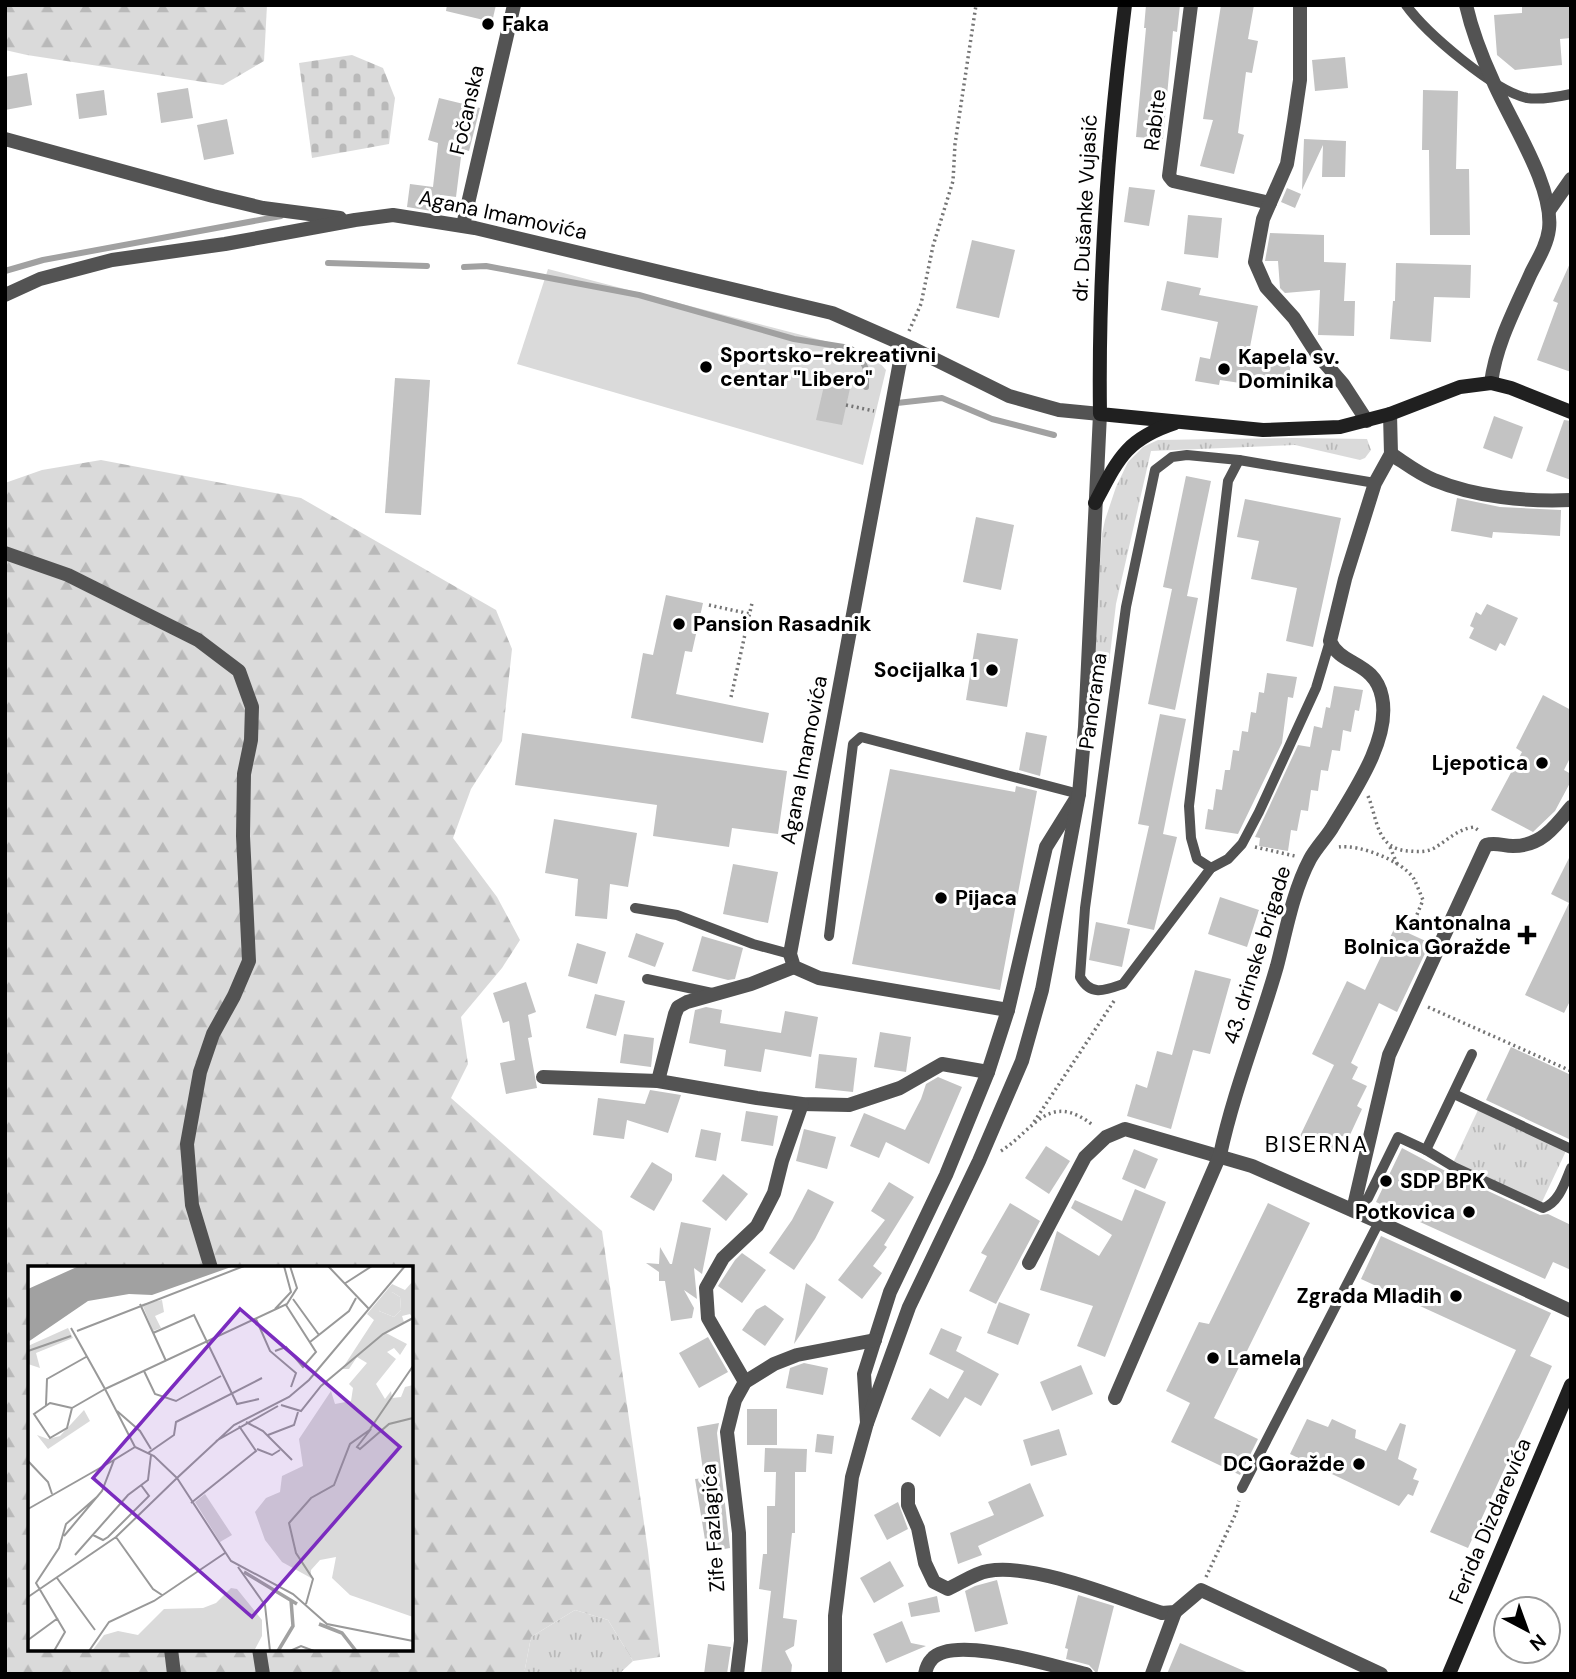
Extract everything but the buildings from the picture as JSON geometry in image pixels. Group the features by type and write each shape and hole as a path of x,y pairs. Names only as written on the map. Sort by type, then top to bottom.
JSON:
{"main road":[{"name":"dr. Dušanke Vujasić","path":"1100,414 1099,351 1104,234 1112,105 1125,5"},
{"name":"Agana Imamovića","path":"1100,414 1284,430 1340,427 1390,414 1460,387 1491,383"},
{"path":"1491,383 1511,388 1571,412"},
{"path":"1096,503 1122,454 1136,440 1155,429 1178,421"},
{"name":"Ferida Dizdarevića","path":"1449,1674 1571,1385"}],"street":[{"name":"Fočanska","path":"463,225 514,5"},
{"name":"Rabite","path":"1191,5 1169,176 1173,181 1270,203"},
{"path":"1300,5 1300,80 1287,164 1263,219 1255,262 1266,287 1294,318 1367,421"},
{"path":"1466,5 1492,80 1535,168 1550,209 1546,242 1503,336 1494,362 1491,383"},
{"path":"5,139 263,208 355,219"},
{"path":"1550,209 1571,179"},
{"name":"Agana Imamovića","path":"5,295 40,279 112,260 393,215 463,225 832,313 1009,396 1059,411 1100,414"},
{"name":"Agana Imamovića","path":"792,960 903,345"},
{"path":"835,1674 835,1616 852,1477 867,1423 909,1307 979,1161 1022,1061 1042,990 1079,794 1085,727 1100,414"},
{"path":"1330,641 1345,579 1375,482 1391,454 1390,414"},
{"path":"1391,454 1434,480 1479,492 1543,502 1571,500"},
{"path":"5,553 68,575 198,640 239,671 252,706 251,740 244,774 243,824 248,961 208,1047 200,1072 187,1143 192,1205 210,1266"},
{"name":"43. drinske brigade","path":"1115,1398 1220,1155 1227,1124 1277,966 1285,929 1310,859 1360,779 1376,748 1384,724 1383,698 1374,678 1363,666 1334,649 1330,641"},
{"path":"867,1423 864,1374 890,1292 946,1175 988,1072 1008,1010 1046,847 1079,794"},
{"path":"1353,1210 1389,1055 1486,845 1494,842 1508,846 1532,844 1549,834 1571,807"},
{"path":"658,1081 678,1007 712,993 751,984 792,960 820,978 1008,1010"},
{"path":"543,1077 658,1081 803,1104 849,1105 900,1088 942,1064 988,1072"},
{"path":"803,1104 782,1161 774,1193 758,1226 723,1258 706,1288 708,1318 744,1382 774,1364 797,1355 875,1340"},
{"path":"1029,1263 1085,1157 1106,1136 1125,1129 1252,1166 1571,1311"},
{"name":"Zife Fazlagića","path":"737,1674 741,1641 739,1534 727,1432 735,1400 744,1382"},
{"path":"908,1489 908,1505 918,1528 925,1563 934,1582 948,1589 986,1571 1011,1570 1064,1580 1162,1613 1175,1612"},
{"path":"1152,1674 1175,1612 1201,1590 1381,1674"},
{"path":"925,1674 932,1658 944,1651 976,1648 1086,1674"},
{"path":"171,1651 174,1674"},
{"path":"259,1651 263,1674"}],"lane":[{"path":"1406,5 1444,47 1513,94 1530,98 1571,94"},
{"name":"Panorama","path":"1123,984 1093,991 1080,977 1085,908 1122,635 1155,470 1172,457 1187,456 1239,460 1375,482"},
{"path":"1211,868 1197,859 1191,838 1189,806 1228,481 1239,460"},
{"path":"1123,984 1211,868 1228,859 1242,844 1316,688 1330,641"},
{"path":"829,936 853,744 861,737 1079,794"},
{"path":"635,908 677,915 792,960"},
{"path":"647,979 712,993"},
{"path":"1426,1150 1472,1054"},
{"path":"1454,1094 1571,1149"},
{"path":"1353,1210 1368,1198 1398,1137 1454,1167 1543,1208 1550,1206 1557,1197 1571,1168"},
{"path":"1242,1489 1380,1222"}],"path":[{"path":"903,345 921,304 933,246 953,181 955,144 976,5"},
{"path":"846,405 890,414"},
{"path":"731,696 752,603"},
{"path":"709,605 750,614"},
{"path":"1360,779 1372,804 1380,836 1390,847 1399,867"},
{"path":"1390,847 1403,851 1432,850 1461,829 1474,827 1494,842"},
{"path":"1242,844 1283,853"},
{"path":"1338,847 1363,848 1385,858 1413,877 1423,900 1416,917 1432,927 1441,938"},
{"path":"1385,858 1403,851"},
{"path":"1034,1122 1123,984"},
{"path":"1414,1000 1571,1070"},
{"path":"979,1161 1006,1148 1038,1118 1067,1110 1106,1136"},
{"path":"1201,1590 1236,1513 1242,1489"}],"green space":[{"path":"5,5 267,5 264,61 223,85 27,55 5,50"},
{"path":"352,55 383,68 395,98 389,144 312,158 299,63"},
{"name":"Sportsko-rekreativni centar \"Libero\"","path":"548,269 871,353 886,370 863,465 517,364"},
{"path":"1367,439 1371,450 1360,460 1295,445 1151,451 1116,604 1109,663 1093,661 1102,534 1116,487 1128,462 1143,447 1158,440"},
{"path":"101,460 301,498 496,610 512,649 502,741 471,789 453,838 497,897 520,940 502,968 461,1017 468,1064 451,1098 602,1231 648,1551 660,1657 633,1661 608,1620 575,1610 531,1637 524,1674 5,1674 5,483 42,470"},
{"path":"1478,1110 1566,1151 1541,1204 1453,1163"},
{"path":"575,1610 608,1620 633,1661 619,1674 524,1674 531,1637"}],"waterway":[{"path":"5,271 43,260 281,216"},
{"path":"328,263 427,266"},
{"path":"464,267 486,266 639,295 794,339 850,348 860,356 866,369 866,387"},
{"path":"897,403 942,398 992,419 1054,435"}],"place":[{"name":"Faka","path":"488,24"},
{"name":"Sportsko-rekreativni centar \"Libero\"","path":"706,367"},
{"name":"Kapela sv. Dominika","path":"1224,369"},
{"name":"Pansion Rasadnik","path":"679,624"},
{"name":"Socijalka 1","path":"992,670"},
{"name":"Ljepotica","path":"1542,763"},
{"name":"Pijaca","path":"941,898"},
{"name":"Kantonalna Bolnica Goražde","path":"1527,935"},
{"name":"SDP BPK","path":"1386,1181"},
{"name":"Potkovica","path":"1469,1212"},
{"name":"Zgrada Mladih","path":"1456,1296"},
{"name":"Lamela","path":"1213,1358"},
{"name":"DC Goražde","path":"1359,1464"}],"district":[{"name":"BISERNA","path":"1317,1144"}]}
